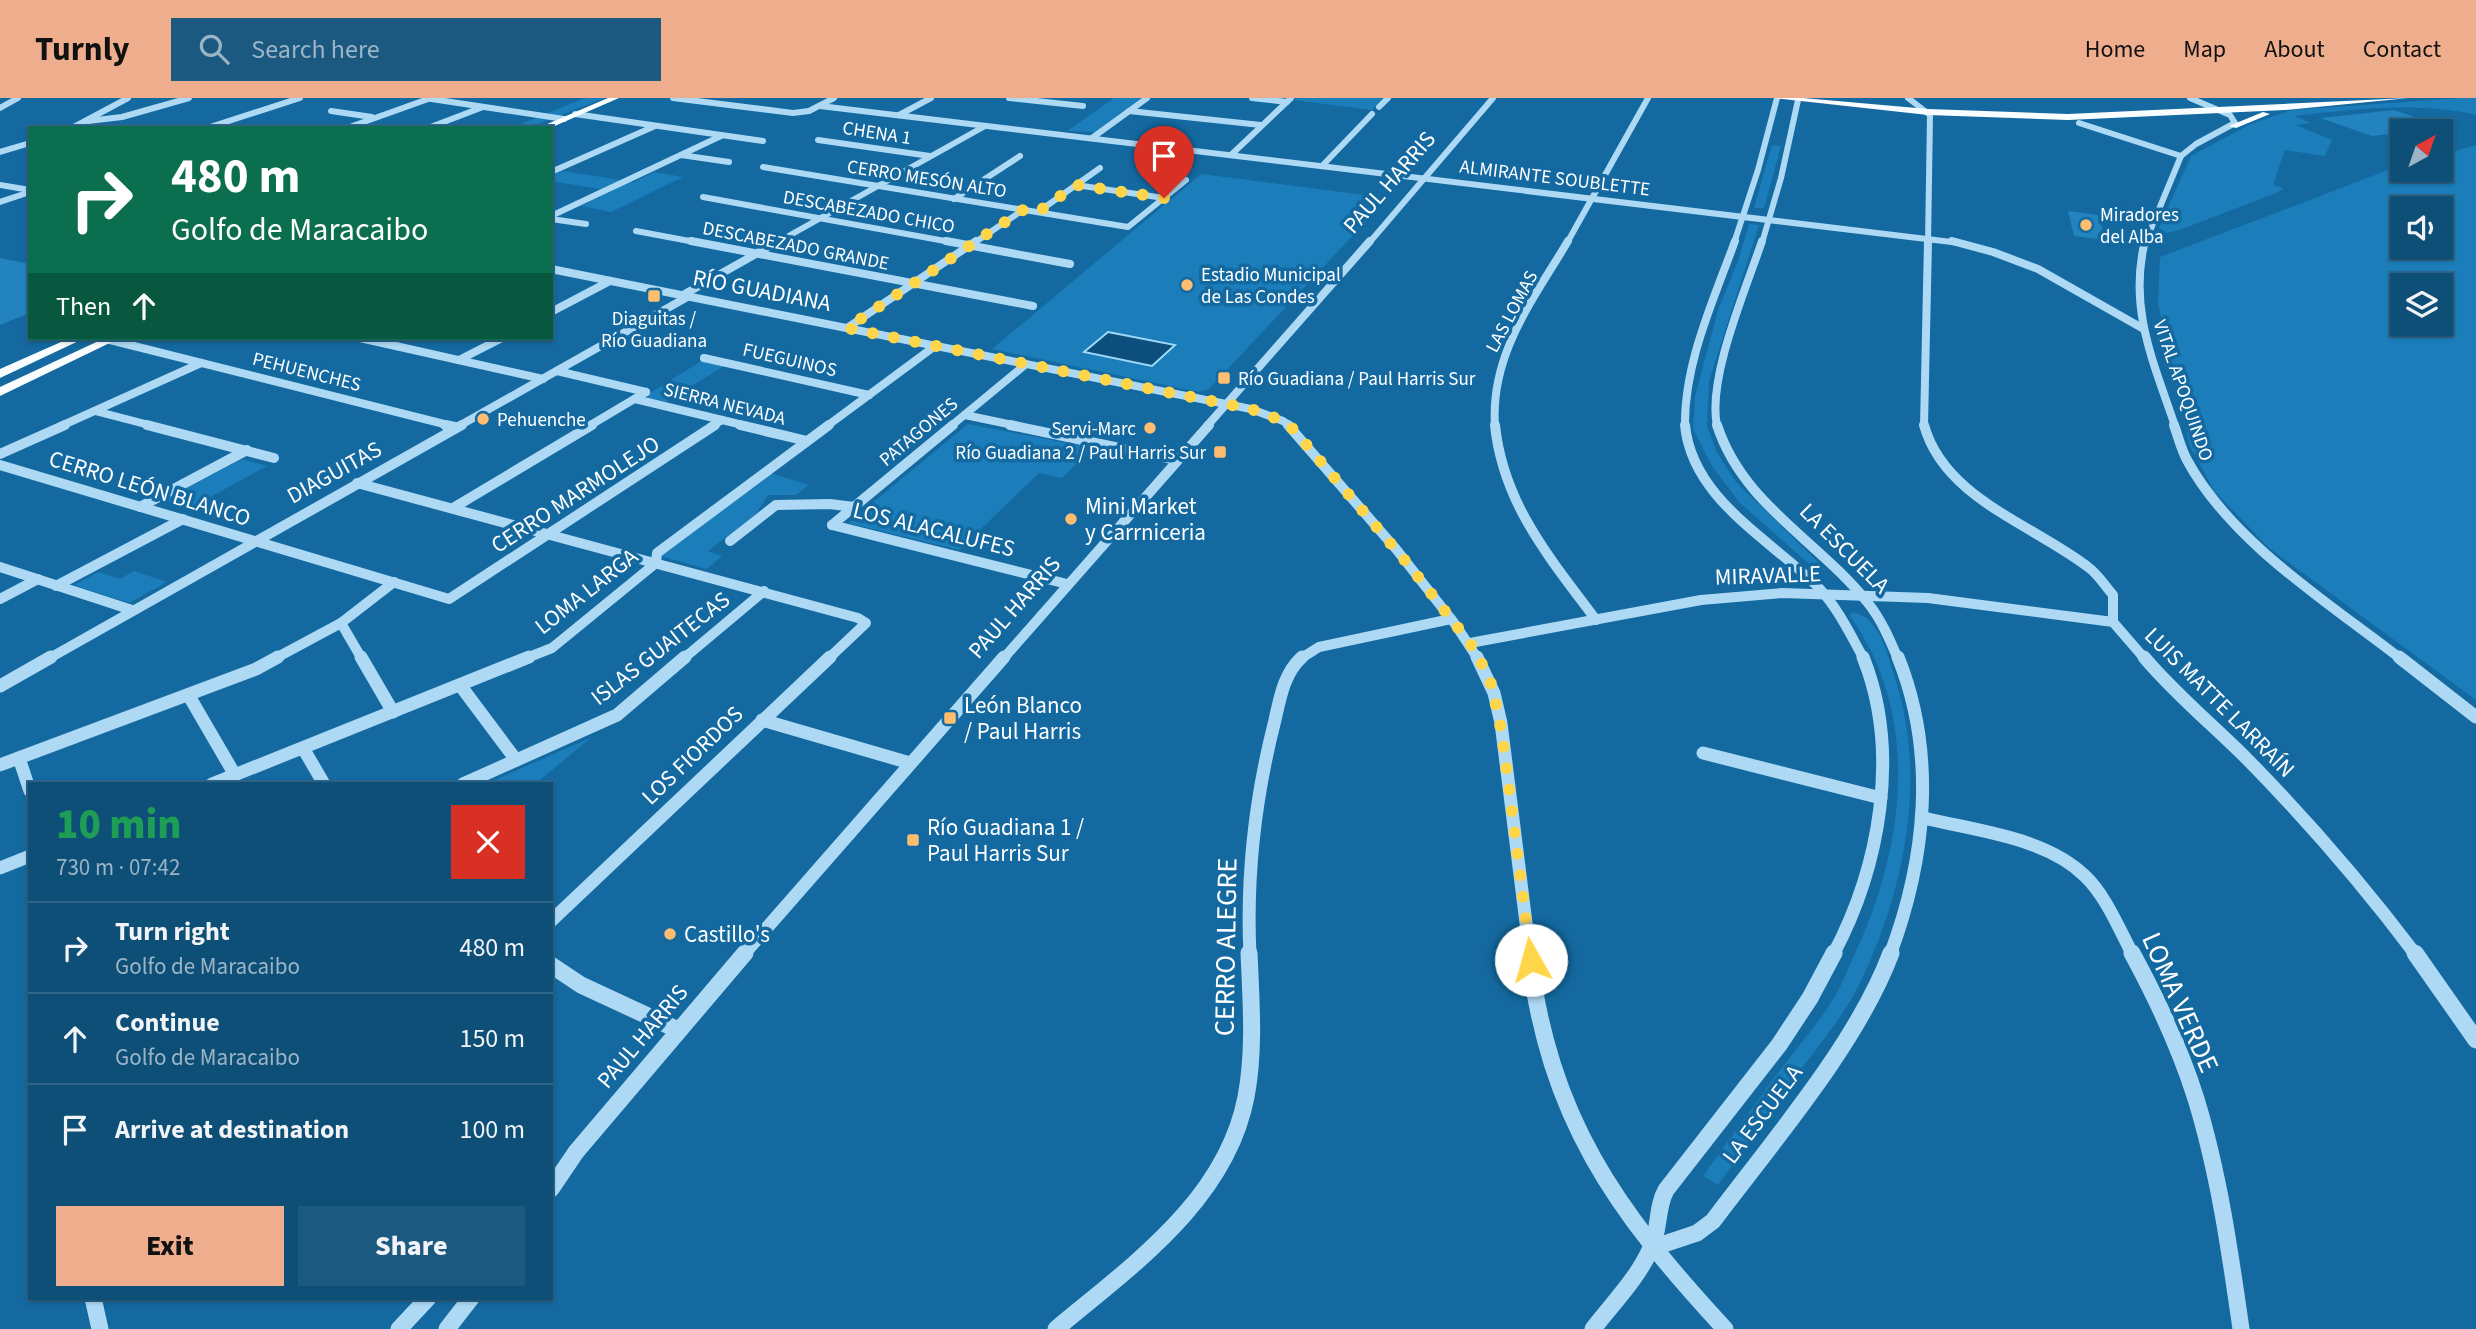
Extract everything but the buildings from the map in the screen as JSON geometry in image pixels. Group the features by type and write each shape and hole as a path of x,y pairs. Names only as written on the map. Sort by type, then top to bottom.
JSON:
{"main road":[{"path":"547,126 615,98"},
{"path":"1777,98 1928,112 2068,117 2285,108 2405,98"},
{"path":"2217,110 2229,106 2346,98"},
{"path":"2233,126 2285,108"},
{"path":"0,374 75,340"},
{"path":"0,392 110,340"}],"street":[{"path":"0,108 18,98"},
{"path":"77,126 128,98"},
{"path":"88,121 134,115 189,98"},
{"path":"213,126 300,98"},
{"path":"352,126 428,98 564,119"},
{"path":"673,98 793,113 808,111 834,98"},
{"path":"899,115 931,98"},
{"path":"1009,98 1083,106"},
{"path":"1092,138 1147,98"},
{"path":"1252,98 1289,100"},
{"path":"1379,107 1388,98"},
{"name":"PAUL HARRIS","path":"553,1186 576,1152 678,1030 1426,178 1493,98"},
{"name":"LAS LOMAS","path":"1596,620 1524,521 1505,475 1494,414 1496,386 1503,356 1648,98"},
{"name":"LA ESCUELA","path":"1593,1329 1652,1248 1662,1195 1779,1045 1826,973 1858,899 1871,859 1881,798 1883,739 1874,684 1853,637 1838,610 1825,594 1716,492 1697,466 1687,441 1685,417 1693,365 1709,304 1744,216 1777,98"},
{"path":"1908,98 1928,112"},
{"path":"2079,123 2181,156 2196,144 2233,126 2234,118 2190,98"},
{"path":"1231,155 1289,100"},
{"name":"LA ESCUELA","path":"1652,1248 1707,1228 1844,1044 1878,983 1903,926 1914,889 1924,818 1921,746 1909,686 1888,637 1861,594 1750,489 1726,452 1716,424 1715,405 1723,369 1769,219 1798,100"},
{"name":"ALMIRANTE SOUBLETTE","path":"820,106 1965,244 2014,259 2064,282 2142,328"},
{"path":"433,126 484,107"},
{"path":"331,111 376,117"},
{"path":"1129,111 1262,125"},
{"name":"LUIS MATTE LARRAÍN","path":"1928,112 1924,425 1928,445 1942,466 1966,486 2090,568 2113,595 2113,622 2164,681 2246,759 2319,836 2414,952 2476,1040"},
{"path":"575,114 763,141"},
{"path":"1322,166 1372,114"},
{"name":"DIAGUITAS","path":"0,686 985,125"},
{"path":"553,171 656,126"},
{"path":"553,216 722,136"},
{"name":"CHENA 1","path":"818,139 930,156"},
{"path":"1766,142 1788,144"},
{"path":"0,152 28,144"},
{"path":"681,155 729,162"},
{"path":"954,199 1020,156"},
{"name":"VITAL APOQUINDO","path":"2181,156 2141,249 2138,282 2142,328 2186,459 2220,509 2260,549 2476,717"},
{"name":"CERRO MESÓN ALTO","path":"763,167 1128,227 1164,198"},
{"path":"1038,212 1100,168"},
{"path":"1076,185 1164,198 1186,180"},
{"path":"0,185 28,189"},
{"path":"0,202 28,190"},
{"name":"DESCABEZADO CHICO","path":"704,197 1070,264"},
{"path":"847,328 1023,210"},
{"path":"553,217 586,225"},
{"name":"DESCABEZADO GRANDE","path":"636,231 1033,306"},
{"name":"RÍO GUADIANA","path":"553,269 1226,404 1270,415 1293,429 1470,643 1492,686 1502,734 1537,1008 1552,1065 1588,1155 1617,1202 1652,1248 1726,1329"},
{"path":"553,311 610,281"},
{"name":"PEHUENCHES","path":"116,340 455,427"},
{"path":"369,340 543,379"},
{"path":"459,360 498,340"},
{"name":"LOMA LARGA","path":"217,782 552,648 656,563 657,554 935,346"},
{"name":"FUEGUINOS","path":"704,358 869,395"},
{"path":"0,454 201,363"},
{"name":"PATAGONES","path":"832,526 1026,364"},
{"name":"SIERRA NEVADA","path":"556,371 646,392"},
{"path":"453,508 646,392"},
{"name":"SIERRA NEVADA","path":"635,399 807,441"},
{"path":"95,411 274,458"},
{"path":"965,415 1177,460"},
{"name":"CERRO MARMOLEJO","path":"450,599 722,420"},
{"path":"140,506 247,450"},
{"name":"CERRO LEÓN BLANCO","path":"0,465 450,599"},
{"path":"358,483 764,591"},
{"path":"730,541 776,505 830,504 854,507"},
{"path":"56,586 183,519"},
{"name":"LOS ALACALUFES","path":"832,526 1067,584"},
{"path":"0,567 132,610"},
{"path":"0,599 38,579"},
{"path":"0,765 256,669 341,623 394,582"},
{"name":"LOS FIORDOS","path":"555,913 866,623 858,618 764,591"},
{"name":"ISLAS GUAITECAS","path":"467,782 617,715 764,591"},
{"name":"MIRAVALLE","path":"1470,643 1701,600 1759,594 1861,594 1928,598 2113,622"},
{"name":"CERRO ALEGRE","path":"1056,1329 1186,1213 1220,1167 1238,1128 1250,1073 1249,876 1262,766 1288,671 1300,657 1319,647 1451,619"},
{"path":"341,623 393,712"},
{"path":"460,685 516,760"},
{"path":"189,696 235,775"},
{"path":"762,720 910,763"},
{"path":"303,748 323,782"},
{"path":"1703,753 1881,798"},
{"path":"19,758 28,785"},
{"name":"LOMA VERDE","path":"1924,818 2019,841 2056,855 2081,872 2097,891 2134,956 2184,1066 2215,1179 2242,1329"},
{"path":"0,868 28,857"},
{"path":"553,967 581,985 678,1030"},
{"name":"PAUL HARRIS","path":"553,1174 576,1152"},
{"path":"93,1300 100,1329"},
{"path":"399,1329 426,1300"},
{"path":"447,1329 469,1300"}],"shaded area":[{"path":"585,98 605,98 535,125 516,126"},
{"path":"1114,98 1141,98 1095,132 1067,131"},
{"path":"1383,98 1372,110 1294,100"},
{"path":"2476,98 2476,115 2430,108 2407,108 2360,109 2295,116 2311,123 2296,125 2332,140 2325,156 2285,150 2273,185 2283,188 2279,192 2182,229 2167,233 2159,228 2191,156 2251,124 2292,110"},
{"path":"1772,145 1781,146 1764,208 1754,208"},
{"path":"2476,145 2476,700 2269,548 2214,491 2190,446 2158,302 2160,257 2388,170 2390,182 2454,182 2454,151"},
{"path":"563,171 634,182 654,172 683,177 611,212 581,206 612,191 553,181 553,175"},
{"name":"Estadio Municipal de Las Condes","path":"1201,174 1388,198 1209,389 1199,392 992,349"},
{"path":"1749,224 1759,225 1709,381 1707,426 1716,451 1736,482 1826,570 1815,569 1739,502 1710,463 1693,429 1695,396 1719,307 1737,264"},
{"path":"1108,332 1175,345 1152,366 1084,352"},
{"path":"703,360 726,365 664,403 642,398"},
{"path":"968,424 1093,448 1062,478 1039,473 959,550 848,523"},
{"path":"242,459 267,466 190,508 164,500"},
{"path":"770,473 809,485 796,495 768,495 756,514 708,551 722,556 707,569 660,556"},
{"path":"134,571 167,582 129,603 74,585 99,572 120,579"},
{"path":"1852,612 1869,620 1885,646 1904,713 1910,793 1907,833 1899,872 1889,911 1859,985 1834,1026 1718,1185 1703,1176 1835,996 1871,917 1884,874 1894,830 1898,785 1896,741 1888,697 1873,656 1850,616"},
{"path":"592,737 537,782 491,782"}],"place":[{"name":"Miradores del Alba","path":"2086,225"},
{"name":"Estadio Municipal de Las Condes","path":"1187,285"},
{"name":"Diaguitas / Río Guadiana","path":"654,296"},
{"name":"Río Guadiana / Paul Harris Sur","path":"1224,378"},
{"name":"Pehuenche","path":"483,419"},
{"name":"Servi-Marc","path":"1150,428"},
{"name":"Río Guadiana 2 / Paul Harris Sur","path":"1220,452"},
{"name":"Mini Market y Carrniceria","path":"1071,519"},
{"name":"León Blanco / Paul Harris","path":"950,718"},
{"name":"Río Guadiana 1 / Paul Harris Sur","path":"913,840"},
{"name":"Castillo's","path":"670,934"}],"route":[{"path":"1164,198 1076,185 1038,212 1023,210 847,328 1251,409 1283,421 1293,429 1408,564 1470,643 1492,686 1502,734 1531,960"}]}
